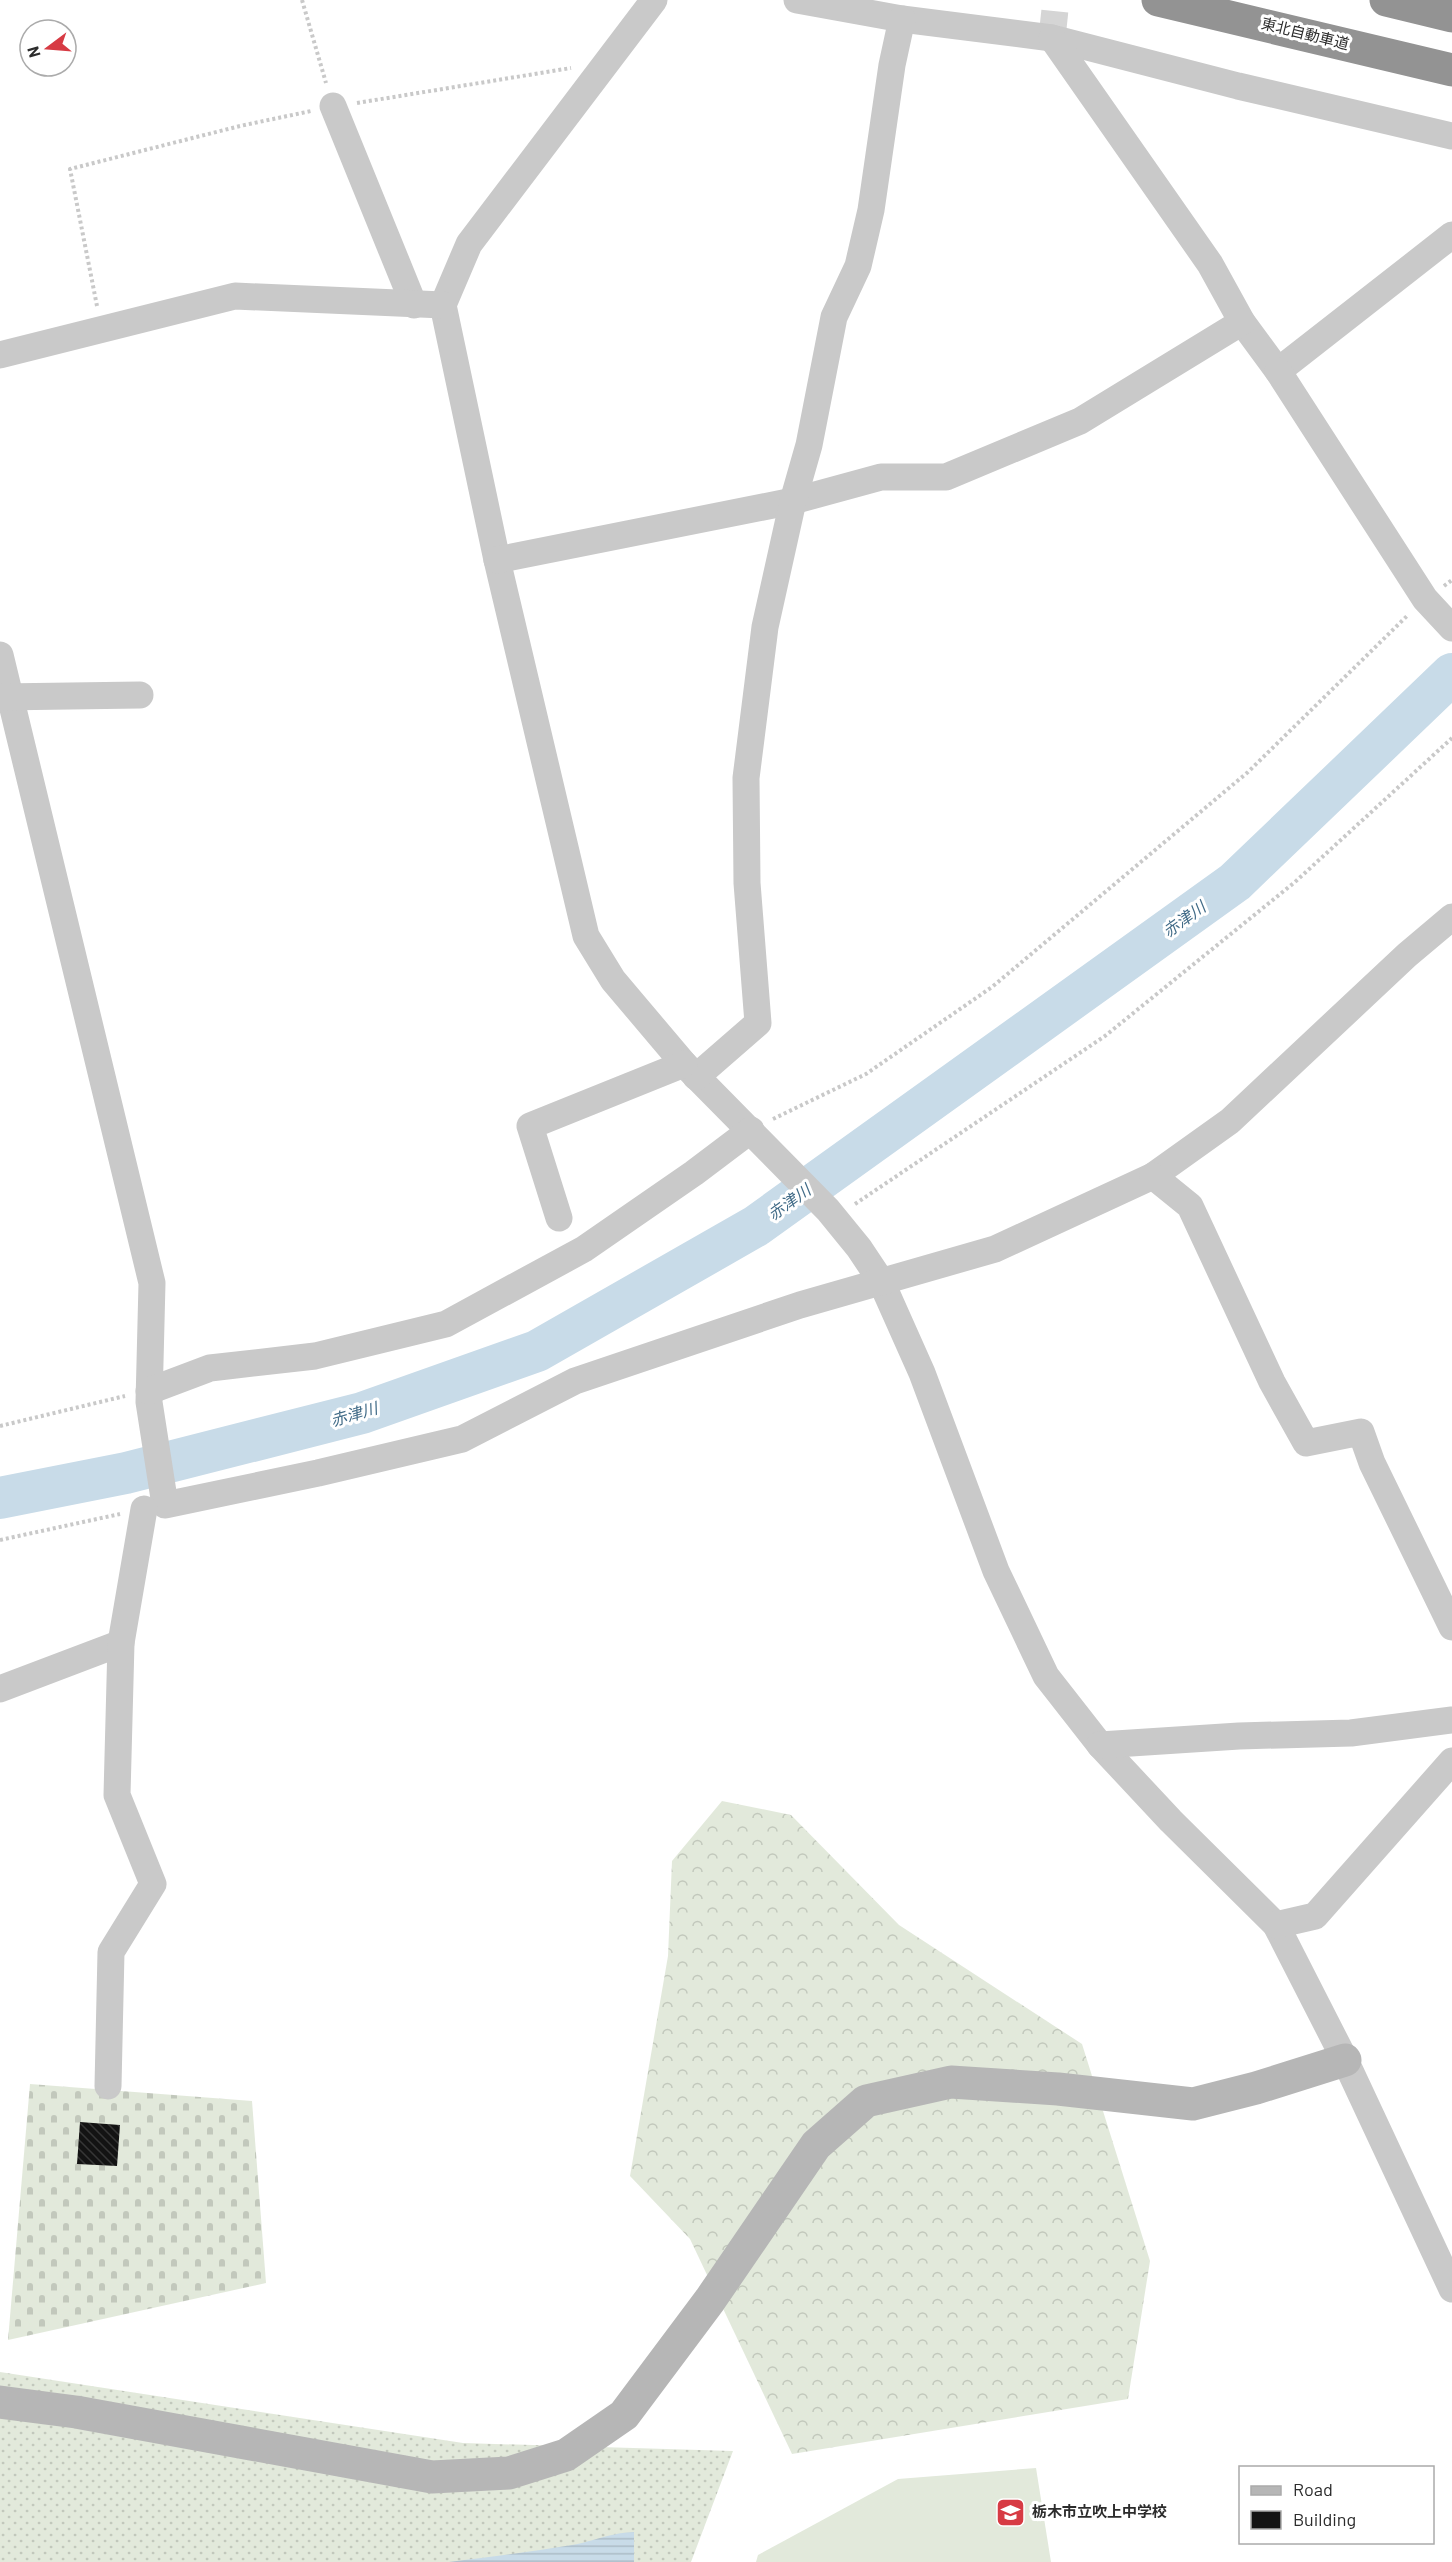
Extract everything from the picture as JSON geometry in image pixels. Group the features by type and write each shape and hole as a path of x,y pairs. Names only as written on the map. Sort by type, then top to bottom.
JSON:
{"highway":[{"name":"東北自動車道","path":"1158,0 1452,70"},
{"path":"1386,0 1452,16"}],"street":[{"path":"654,0 469,244 443,304 497,560 586,936 613,980 690,1070 831,1214 881,1281 922,1373 996,1571 1046,1676 1100,1745 1171,1821 1276,1924 1345,2060 1452,2289"},
{"path":"797,0 902,19 1052,38 1238,86 1452,136"},
{"path":"559,1218 530,1126 690,1070 758,1023 747,883 746,778 765,627 809,445 834,317 858,266 871,210 892,65 902,19"},
{"path":"1052,38 1210,264 1242,322 1278,372 1427,602 1452,628"},
{"path":"333,106 414,305"},
{"path":"1278,372 1452,235"},
{"path":"0,355 235,296 414,305 443,304"},
{"path":"497,560 794,501 881,477 946,477 1080,421 1242,322"},
{"path":"0,655 6,696 152,1283 149,1396 165,1491 165,1505 318,1473 462,1439 575,1381 800,1305 995,1249 1153,1176 1230,1121 1398,963 1452,917"},
{"path":"6,696 140,695"},
{"path":"149,1396 210,1368 315,1356 446,1324 584,1249 694,1173 757,1136"},
{"path":"1153,1176 1191,1206 1272,1382 1306,1443 1361,1432 1372,1463 1452,1627"},
{"path":"108,2086 111,1952 153,1884 117,1795 122,1643 144,1509"},
{"path":"0,1689 122,1643"},
{"path":"1100,1745 1239,1736 1351,1733 1452,1720"},
{"path":"1276,1924 1315,1916 1452,1761"},
{"path":"0,2402 76,2412 432,2477 509,2473 566,2455 624,2415 710,2300 816,2145 866,2102 951,2082 1058,2089 1193,2104 1256,2088 1345,2060"}],"path":[{"path":"302,0 333,106"},
{"path":"101,328 70,169 240,126 333,106 572,68 593,82"},
{"path":"757,1136 866,1074 992,987 1248,772 1427,602"},
{"path":"831,1214 1105,1036 1295,882 1452,738"},
{"path":"0,1426 149,1396"},
{"path":"0,1540 144,1509"}],"green space":[{"path":"722,1801 791,1815 899,1925 1082,2044 1150,2261 1128,2399 792,2454 690,2239 630,2176 668,1956 672,1861"},
{"path":"30,2084 252,2101 266,2283 8,2340"},
{"path":"0,2372 463,2443 733,2451 691,2562 0,2562"},
{"path":"1036,2468 1051,2562 756,2562 758,2555 898,2479"}],"water":[{"path":"634,2532 634,2562 449,2562 557,2548"}],"building":[{"path":"80,2122 120,2125 117,2166 77,2164"}],"waterway":[{"name":"赤津川","path":"0,1498 126,1473 362,1413 537,1351 756,1226 1235,882 1452,674"}],"tunnel":[{"path":"1052,38 1056,0"}],"place":[{"name":"栃木市立吹上中学校","path":"1011,2512"}]}
